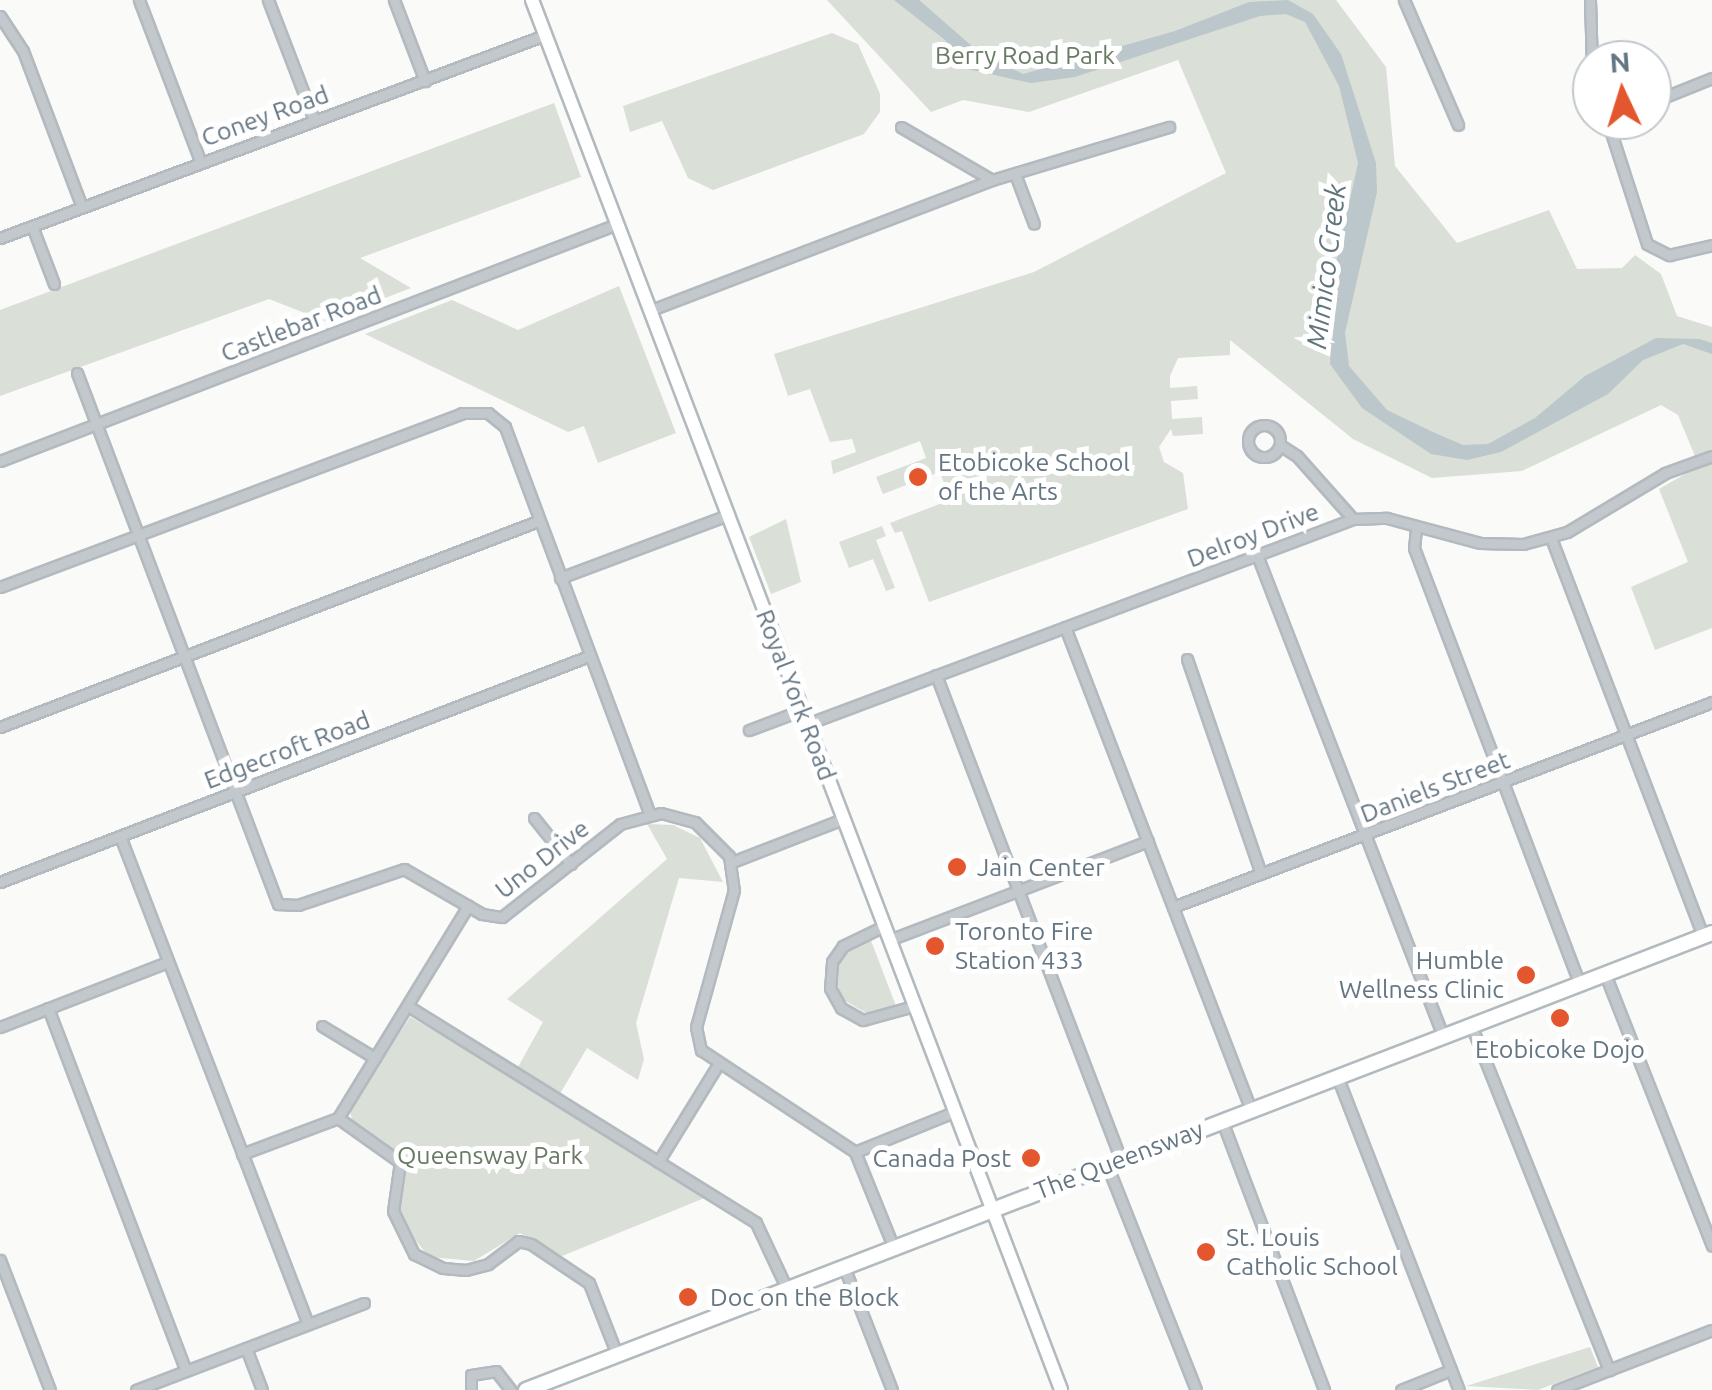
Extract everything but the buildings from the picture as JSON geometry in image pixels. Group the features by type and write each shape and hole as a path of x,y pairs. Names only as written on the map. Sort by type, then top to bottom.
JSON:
{"main road":[{"name":"Royal York Road","path":"532,0 1061,1390"},
{"name":"The Queensway","path":"526,1390 1707,935"}],"street":[{"path":"139,0 200,161"},
{"path":"268,0 314,120"},
{"path":"394,0 424,81"},
{"path":"1404,0 1458,126"},
{"path":"1590,0 1591,40"},
{"path":"0,16 23,51 82,207"},
{"name":"Coney Road","path":"0,238 546,35"},
{"path":"1672,94 1712,78"},
{"path":"900,127 992,180"},
{"path":"650,310 992,180 1168,127"},
{"path":"1613,140 1646,244 1669,255 1712,245"},
{"path":"1015,174 1034,224"},
{"name":"Castlebar Road","path":"0,461 617,224"},
{"path":"32,226 54,284"},
{"name":"Uno Drive","path":"77,373 270,889 284,906 404,869 492,917 510,914 620,824 650,814"},
{"path":"0,587 462,413 494,415 505,427 650,814 696,822 732,862 733,904 696,1027 701,1050 717,1066 855,1152 893,1246"},
{"path":"1280,446 1298,456 1353,518"},
{"name":"Delroy Drive","path":"749,730 936,676 1353,518 1388,518 1416,529 1499,544 1551,538 1665,473 1712,456"},
{"path":"560,578 728,515"},
{"path":"0,727 538,521"},
{"path":"1416,529 1414,548 1580,984"},
{"path":"1551,538 1707,935"},
{"path":"1257,555 1368,833 1443,1036"},
{"path":"1065,627 1251,1110"},
{"name":"Edgecroft Road","path":"0,882 589,656"},
{"path":"1187,659 1261,874"},
{"path":"936,676 1196,1390"},
{"name":"Daniels Street","path":"1173,908 1712,702"},
{"path":"534,818 571,864"},
{"path":"732,862 843,819"},
{"path":"120,836 308,1324"},
{"path":"914,1006 863,1020 841,1008 830,988 832,962 842,946 1015,892 1148,840"},
{"path":"242,1154 338,1118 468,906"},
{"path":"0,1026 168,962"},
{"path":"1605,974 1712,1246"},
{"path":"408,1006 756,1223 786,1287"},
{"path":"48,1008 186,1371"},
{"path":"1471,1025 1609,1370"},
{"path":"322,1026 375,1058"},
{"path":"658,1162 717,1066"},
{"path":"1337,1076 1459,1390"},
{"path":"855,1152 954,1112"},
{"path":"338,1118 400,1162 394,1211 414,1254 443,1268 466,1270 488,1264 518,1241 530,1244 589,1283 617,1355"},
{"path":"1222,1121 1324,1390"},
{"path":"0,1260 50,1390"},
{"path":"843,1265 892,1390"},
{"path":"2,1304 15,1300"},
{"path":"136,1390 364,1303"},
{"path":"1557,1390 1712,1330"},
{"path":"246,1348 262,1390"},
{"path":"1401,1390 1451,1370"},
{"path":"471,1390 471,1375 496,1371 511,1390"}],"green space":[{"name":"Berry Road Park","path":"827,0 1336,0 1386,67 1395,166 1457,243 1549,210 1577,269 1622,268 1635,255 1661,274 1677,316 1712,327 1712,628 1655,650 1631,587 1688,562 1659,489 1699,466 1678,415 1661,405 1522,471 1432,478 1353,439 1230,340 1230,355 1178,358 1170,376 1170,388 1197,386 1198,399 1171,401 1172,419 1202,417 1203,434 1173,436 1171,429 1159,447 1164,462 1183,473 1188,509 929,602 902,531 895,533 890,523 950,500 940,472 883,494 876,477 926,458 920,441 833,474 831,461 856,452 852,439 830,442 810,389 788,396 774,354 1034,272 1226,173 1178,60 1029,112 963,100 931,112"},
{"path":"832,33 858,44 880,94 880,112 864,134 713,190 688,178 662,121 630,132 623,106"},
{"path":"554,103 581,177 360,258 411,288 325,321 269,299 0,396 0,310"},
{"path":"619,286 676,433 598,463 584,426 568,432 365,334 452,300 518,330"},
{"path":"786,519 801,582 771,594 749,537"},
{"path":"882,526 886,536 876,540 895,588 886,591 873,559 849,568 839,542"},
{"name":"Queensway Park","path":"647,824 673,825 700,838 723,882 679,878 636,1023 644,1059 638,1080 587,1048 555,1102 707,1197 562,1256 520,1233 474,1261 429,1257 400,1221 404,1157 352,1122 350,1108 410,1017 513,1076 543,1022 507,999 667,859"},
{"path":"870,938 896,1006 866,1013 842,999 834,972 844,952"},
{"path":"1590,1347 1598,1367 1538,1390 1466,1386"}],"shaded area":[{"path":"894,0 919,0 980,53 1023,74 1175,31 1249,2 1288,0 1313,14 1341,54 1376,163 1377,192 1345,333 1349,366 1387,410 1435,433 1463,445 1488,444 1535,418 1585,376 1656,338 1699,339 1712,343 1712,354 1683,344 1643,360 1608,394 1501,452 1467,460 1431,454 1362,408 1330,364 1334,272 1358,163 1339,86 1305,22 1286,14 1260,16 1075,77 1031,83 963,68 945,40"}],"place":[{"name":"Etobicoke School of the Arts","path":"918,477"},
{"name":"Jain Center","path":"957,867"},
{"name":"Toronto Fire Station 433","path":"935,946"},
{"name":"Humble Wellness Clinic","path":"1526,975"},
{"name":"Etobicoke Dojo","path":"1560,1018"},
{"name":"Canada Post","path":"1031,1158"},
{"name":"St. Louis Catholic School","path":"1206,1252"},
{"name":"Doc on the Block","path":"688,1297"}],"water label":[{"name":"Mimico Creek","path":"1326,266"}]}
